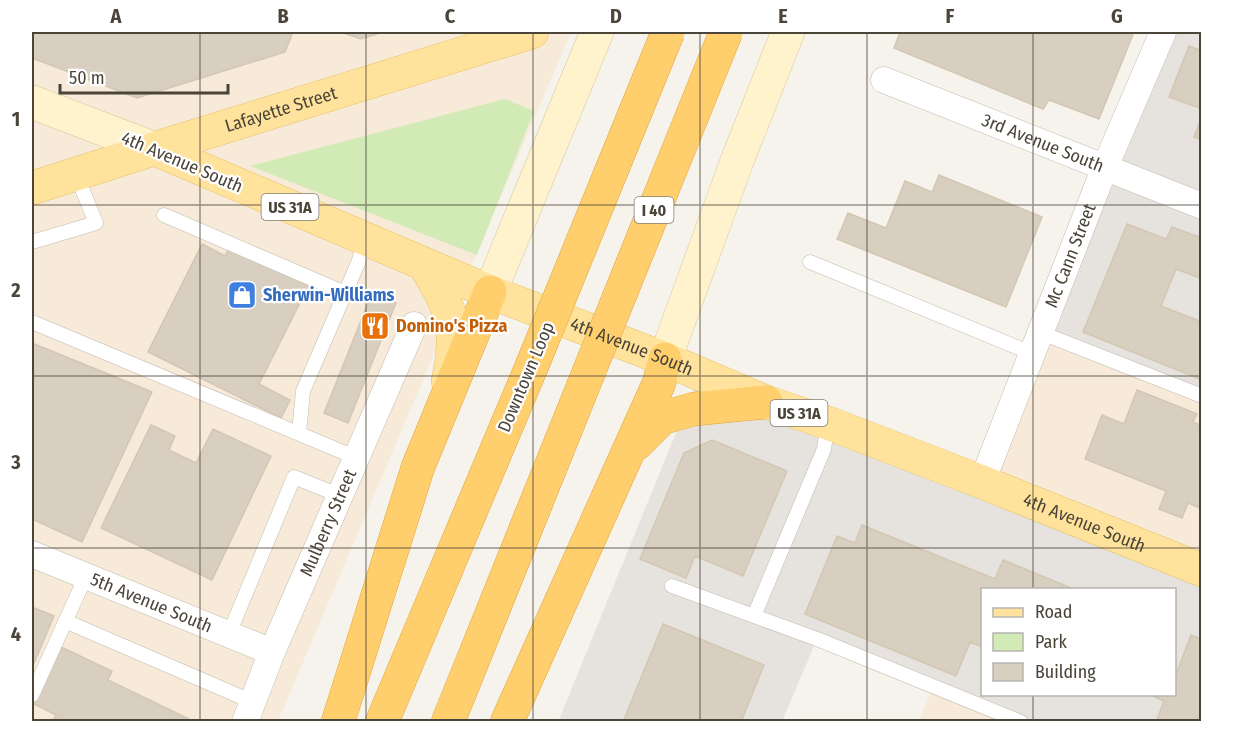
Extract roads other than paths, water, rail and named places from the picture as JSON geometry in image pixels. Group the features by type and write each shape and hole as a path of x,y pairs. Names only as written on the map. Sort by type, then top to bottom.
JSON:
{"highway":[{"name":"Downtown Loop","path":"382,722 531,368 668,32"},
{"name":"I 40","path":"448,722 726,32"},
{"path":"338,722 418,467 490,292"},
{"path":"507,722 659,383 665,359"},
{"path":"620,468 638,440 662,418 694,409 766,402"}],"main road":[{"name":"Lafayette Street","path":"32,188 532,32"},
{"path":"490,292 597,32"},
{"path":"665,359 736,161 788,32"},
{"name":"4th Avenue South","path":"32,102 155,148 490,292 665,359 766,402 828,423 982,482 1202,570"},
{"path":"424,264 445,299 452,319 453,357 443,404"}],"street":[{"name":"Mc Cann Street","path":"982,482 1105,167 1163,32"},
{"name":"3rd Avenue South","path":"884,80 1202,206"},
{"name":"Mulberry Street","path":"249,712 414,325"},
{"name":"5th Avenue South","path":"32,554 273,652"}],"lane":[{"path":"32,242 96,223 76,174"},
{"path":"164,216 345,293"},
{"path":"299,433 303,391 366,239"},
{"path":"810,262 1035,343 1202,396"},
{"path":"32,322 357,458"},
{"path":"754,616 824,448 828,423"},
{"path":"229,634 294,477 340,496"},
{"path":"32,695 86,576"},
{"path":"672,586 817,639 1021,722"},
{"path":"65,621 249,712"}],"place":[{"name":"Sherwin-Williams","path":"242,295"},
{"name":"Domino's Pizza","path":"375,326"}]}
